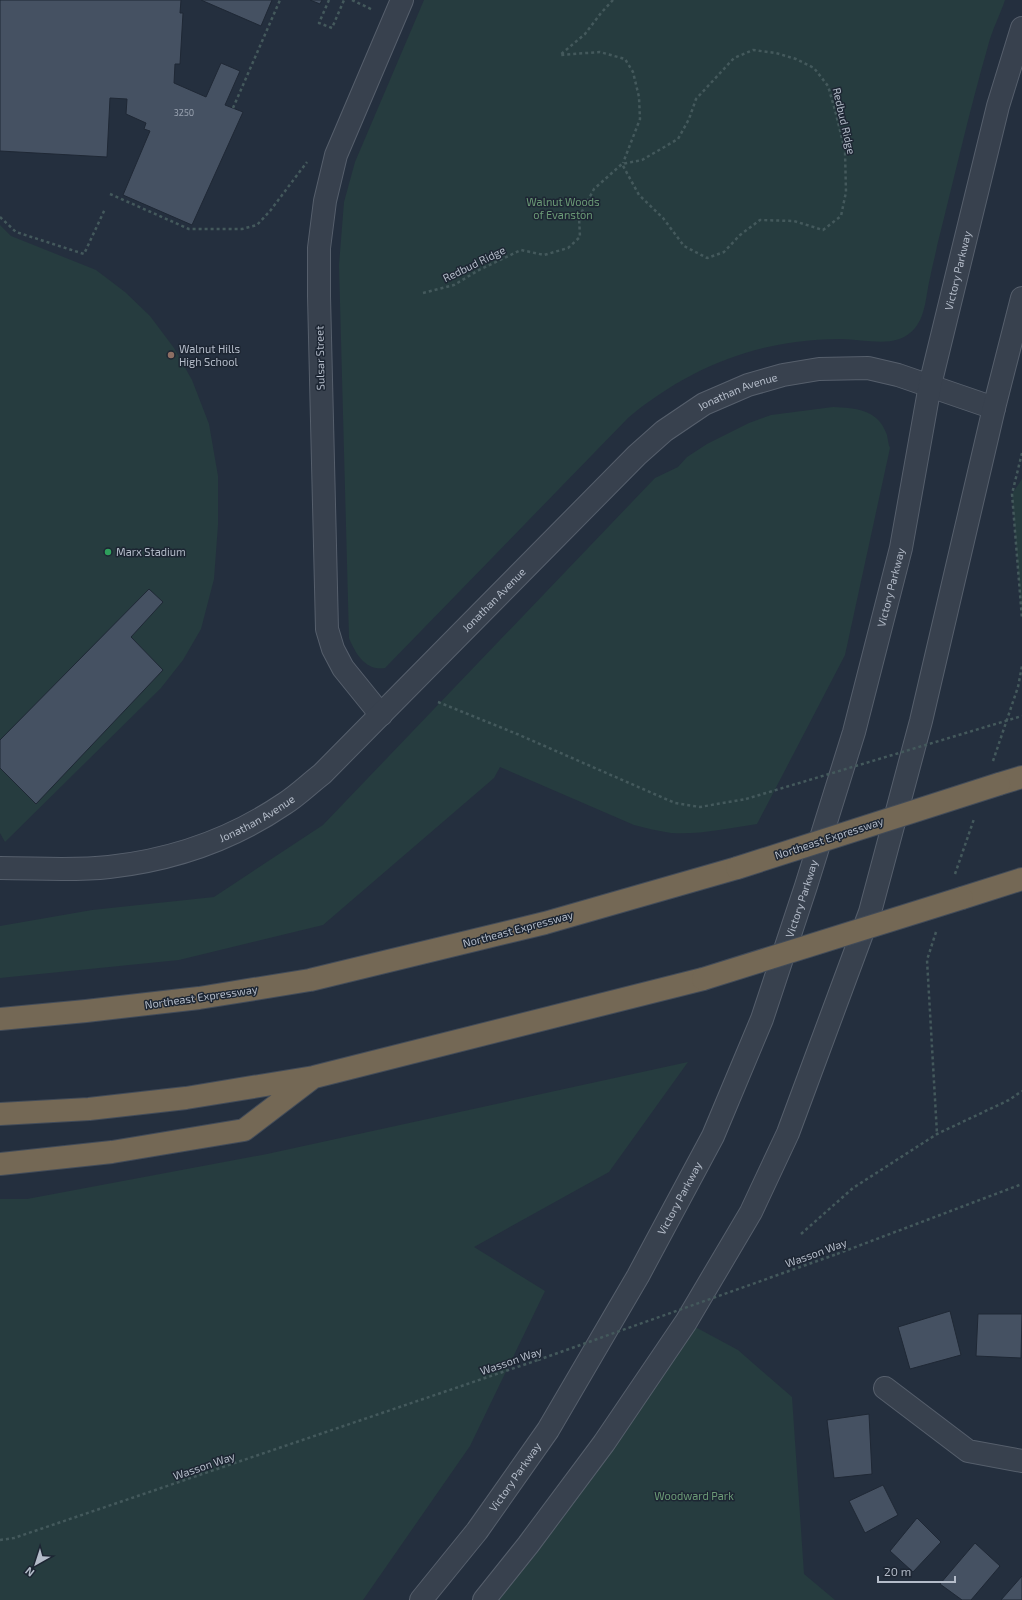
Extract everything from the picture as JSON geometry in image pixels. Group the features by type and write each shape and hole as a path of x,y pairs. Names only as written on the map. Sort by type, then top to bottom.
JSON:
{"highway":[{"name":"Northeast Expressway","path":"0,1019 86,1012 199,998 310,980 545,923 737,868 1022,777"},
{"path":"0,1114 89,1109 186,1098 314,1077 703,979 1022,880"},
{"path":"0,1164 112,1152 244,1130 314,1077"}],"street":[{"name":"Sulsar Street","path":"381,715 343,668 333,649 327,629 319,248 325,201 336,155 402,0"},
{"name":"Victory Parkway","path":"421,1600 477,1531 548,1430 641,1269 713,1136 762,1019 806,886 854,732 901,548 930,385 998,106 1022,28"},
{"path":"484,1600 528,1545 604,1443 686,1322 751,1212 788,1133 870,912 921,721 994,408 1022,298"},
{"name":"Jonathan Avenue","path":"0,868 108,867 155,860 201,847 244,828 285,804 322,774 637,455 664,431 704,404 748,385 783,375 819,369 868,368 930,385 994,408"},
{"path":"885,1388 968,1451 1022,1461"}],"path":[{"path":"233,108 280,0"},
{"path":"329,0 319,23 332,28 344,0"},
{"path":"352,0 373,10"},
{"path":"613,0 584,34 560,55 600,52 625,59 633,72 639,97 640,119 622,164"},
{"name":"Redbud Ridge","path":"423,293 454,285 478,270 521,250 544,255 568,248 580,237 579,217 594,189 622,164 642,160 678,138 689,119 696,100 734,58 753,50 776,53 796,59 814,68 828,86 844,151 846,192 841,216 823,230 794,222 760,220 740,236 724,252 707,258 684,246 663,218 639,195 622,164"},
{"path":"110,194 189,229 242,229 257,225 270,211 307,162"},
{"path":"0,217 16,232 84,254 105,209"},
{"path":"1022,453 1012,494 1022,619"},
{"path":"1018,687 1022,689"},
{"path":"438,702 517,734 675,803 700,807 746,799 1022,716"},
{"path":"801,1234 853,1188 937,1134 1009,1100 1022,1091"},
{"name":"Wasson Way","path":"0,1540 14,1538 538,1360 837,1254 1022,1184"}],"green space":[{"name":"Walnut Woods of Evanston","path":"424,0 1005,0 992,34 981,71 937,246 924,311 915,328 908,335 890,341 881,342 851,339 830,339 801,341 773,346 728,359 706,368 666,390 628,418 385,668 378,668 367,664 358,656 349,638 339,265 344,202 355,162"},
{"name":"Marx Stadium","path":"0,225 11,236 96,270 125,292 150,316 174,348 192,380 209,424 218,476 218,525 214,579 201,629 183,660 161,688 5,842 0,833"},
{"path":"833,407 858,409 872,415 883,426 890,448 845,655 757,824 692,833 671,833 652,829 634,825 500,767 494,778 323,925 179,960 0,978 0,926 92,910 214,897 323,825 655,478 678,467 687,457 707,444 749,423 771,415"},
{"path":"1022,479 1022,619 1012,494"},
{"path":"688,1062 609,1172 474,1247 545,1291 470,1446 363,1600 0,1600 0,1199 27,1199 267,1154"},
{"name":"Woodward Park","path":"686,1322 738,1350 792,1397 804,1574 835,1600 484,1600"}],"building":[{"path":"0,0 181,0 180,13 183,13 180,64 175,64 174,83 206,97 221,63 240,71 225,105 243,112 192,225 123,195 150,131 144,129 146,123 126,114 127,99 110,98 107,157 0,151"},
{"path":"201,0 272,0 261,26"},
{"path":"310,0 322,0 320,4"},
{"path":"149,589 163,602 131,637 163,670 36,804 0,768 0,740"},
{"path":"950,1311 961,1355 910,1369 898,1327"},
{"path":"978,1314 1022,1314 1021,1358 976,1356"},
{"path":"869,1414 872,1474 834,1478 827,1420"},
{"path":"883,1485 898,1515 865,1533 849,1501"},
{"path":"917,1518 941,1542 913,1572 890,1551"},
{"path":"975,1543 1000,1566 971,1600 962,1600 940,1584"},
{"path":"1022,1576 1022,1600 1001,1600"}],"place":[{"name":"Walnut Hills High School","path":"171,355"},
{"name":"Marx Stadium","path":"108,552"}]}
